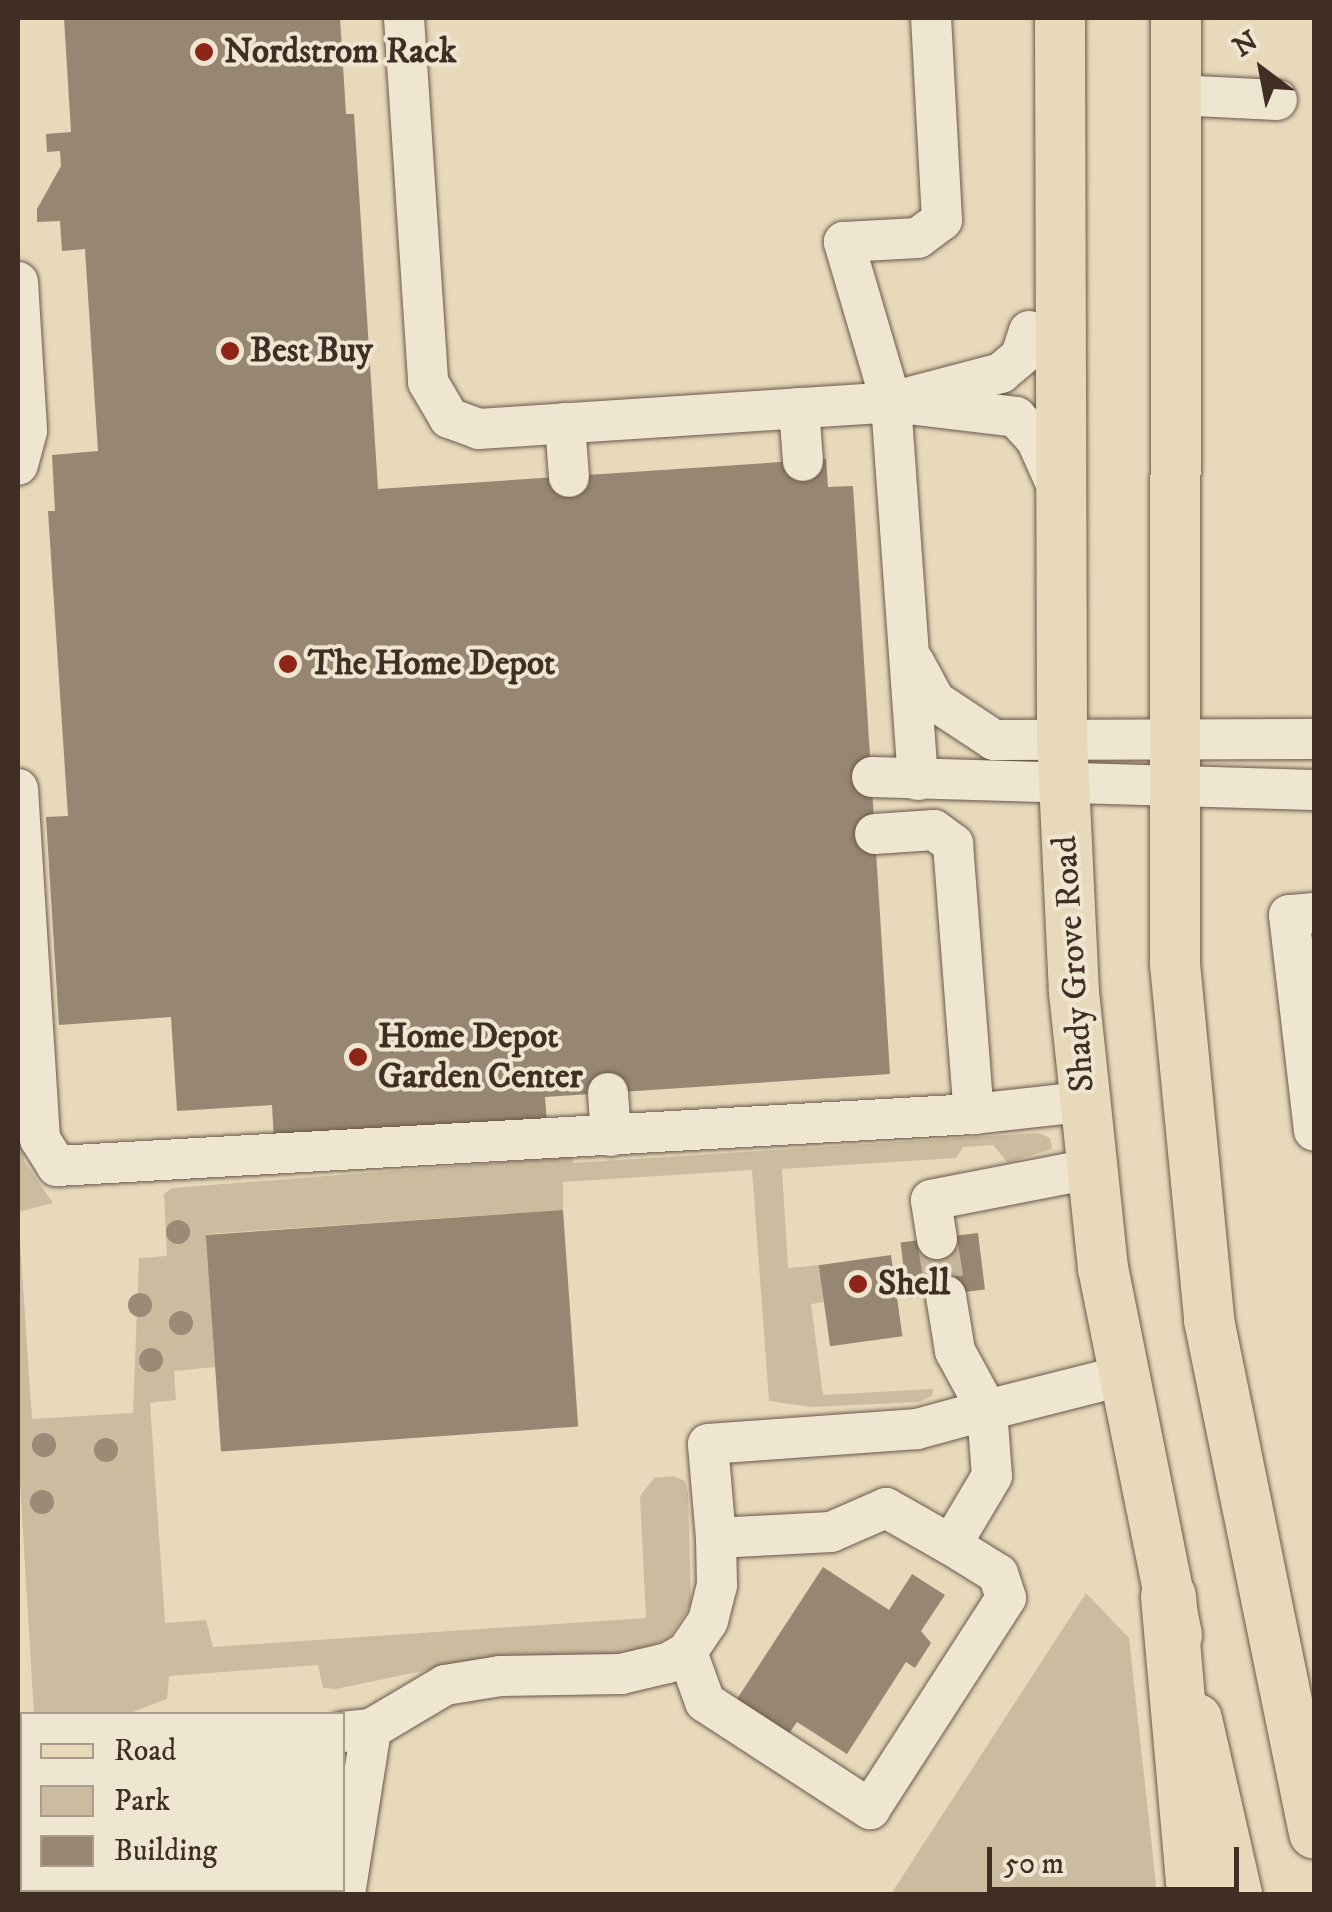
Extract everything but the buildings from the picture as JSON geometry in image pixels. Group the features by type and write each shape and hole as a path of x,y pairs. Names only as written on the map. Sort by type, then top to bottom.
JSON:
{"highway":[{"path":"1168,1596 1194,1894"}],"main road":[{"path":"1176,18 1179,787 1175,964 1210,1320 1314,1833"},
{"path":"1029,330 1039,119 1060,35"},
{"name":"Shady Grove Road","path":"1060,35 1062,759 1083,1102 1121,1376 1237,1894"}],"street":[{"path":"404,18 432,394 449,418 479,429 891,402 1016,417 1036,439 1061,496"},
{"path":"917,762 891,402 844,242 918,238 942,220 931,18"},
{"path":"1176,95 1277,100"},
{"path":"18,282 28,431 18,466"},
{"path":"891,402 1000,374 1021,356 1029,330"},
{"path":"799,408 803,461"},
{"path":"566,424 569,476"},
{"path":"910,651 935,701 994,740 1179,787 1314,790"},
{"path":"871,766 1062,759 1178,738 1314,739"},
{"path":"917,762 994,740"},
{"path":"18,788 40,1139 57,1166 974,1114 1083,1102"},
{"path":"875,834 934,830 953,844 974,1114"},
{"path":"1302,914 1314,1131"},
{"path":"608,1093 610,1136"},
{"path":"938,1239 932,1200 1090,1169"},
{"path":"946,1296 956,1351 987,1410 992,1476 951,1545"},
{"path":"345,1894 357,1730 445,1685 500,1676 621,1674 687,1652 714,1604 716,1538 708,1444 917,1429 1121,1376"},
{"path":"687,1652 706,1702 870,1809 1006,1598 998,1574 886,1508 831,1532 716,1538"}],"green space":[{"path":"18,1079 24,1161 53,1203 18,1212"},
{"path":"1038,1133 1050,1138 1052,1149 1008,1163 993,1145 963,1147 956,1158 782,1169 788,1268 819,1265 824,1302 811,1304 823,1395 933,1389 932,1396 919,1402 812,1407 769,1401 752,1170 563,1182 563,1210 207,1234 215,1367 174,1371 176,1400 150,1403 165,1623 206,1620 213,1647 646,1618 640,1496 654,1478 674,1476 685,1481 688,1493 691,1605 669,1638 629,1654 480,1659 336,1689 323,1688 318,1665 169,1676 167,1699 132,1712 34,1712 18,1450 18,1212 32,1419 133,1413 139,1258 167,1256 164,1194 172,1188 572,1157 573,1163"},
{"path":"1086,1593 1129,1638 1157,1894 891,1894"}],"tunnel":[{"path":"937,1239 946,1296"}],"place":[{"name":"Nordstrom Rack","path":"204,52"},
{"name":"Best Buy","path":"230,351"},
{"name":"The Home Depot","path":"288,664"},
{"name":"Home Depot Garden Center","path":"358,1057"},
{"name":"Shell","path":"858,1284"}]}
